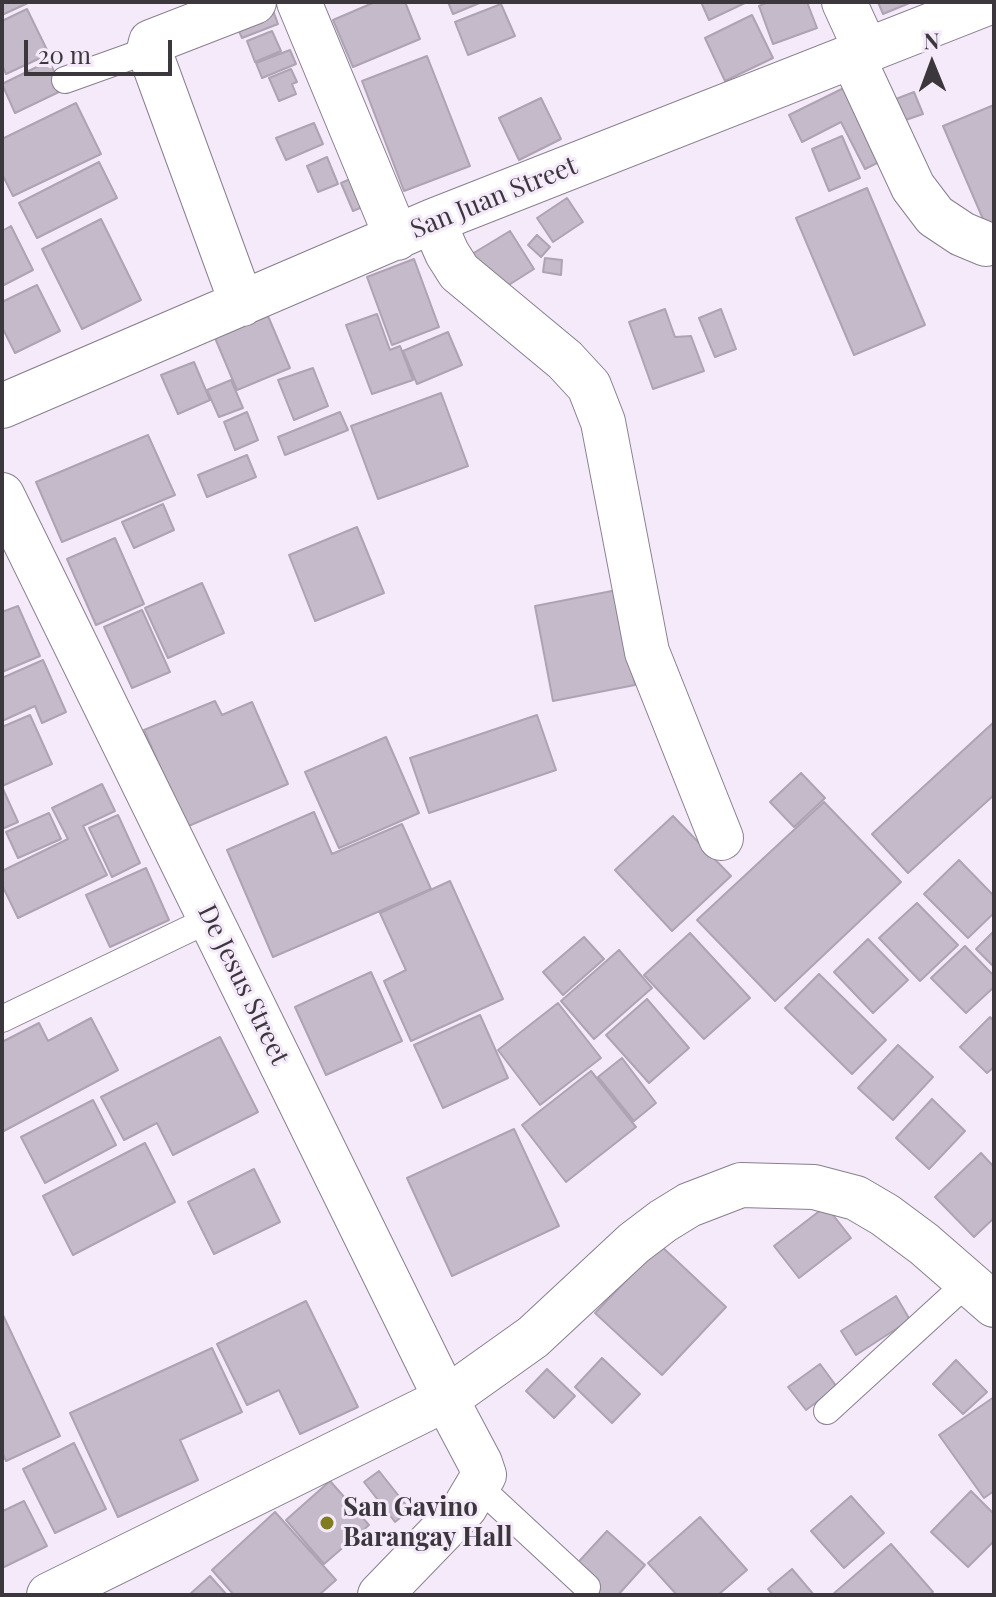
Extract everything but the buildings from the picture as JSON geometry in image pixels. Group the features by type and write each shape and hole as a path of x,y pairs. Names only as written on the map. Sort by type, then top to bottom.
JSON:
{"street":[{"path":"242,304 149,50 151,42 254,2"},
{"path":"299,2 415,230 447,253 459,272 565,360 589,386 603,422 647,652 721,838"},
{"path":"844,2 859,53 913,187 935,216 962,234 986,244"},
{"name":"San Juan Street","path":"2,406 415,230 990,2"},
{"name":"De Jesus Street","path":"2,495 480,1463 481,1481"},
{"path":"49,1595 446,1399 533,1337 634,1243 663,1221 689,1205 741,1185 814,1187 856,1198 924,1244 981,1294"},
{"path":"380,1595 465,1507 481,1481"}],"lane":[{"path":"65,80 149,50"},
{"path":"2,1019 210,919"},
{"path":"827,1411 981,1294"},
{"path":"481,1481 587,1587"}],"place":[{"name":"San Gavino Barangay Hall","path":"327,1523"}]}
